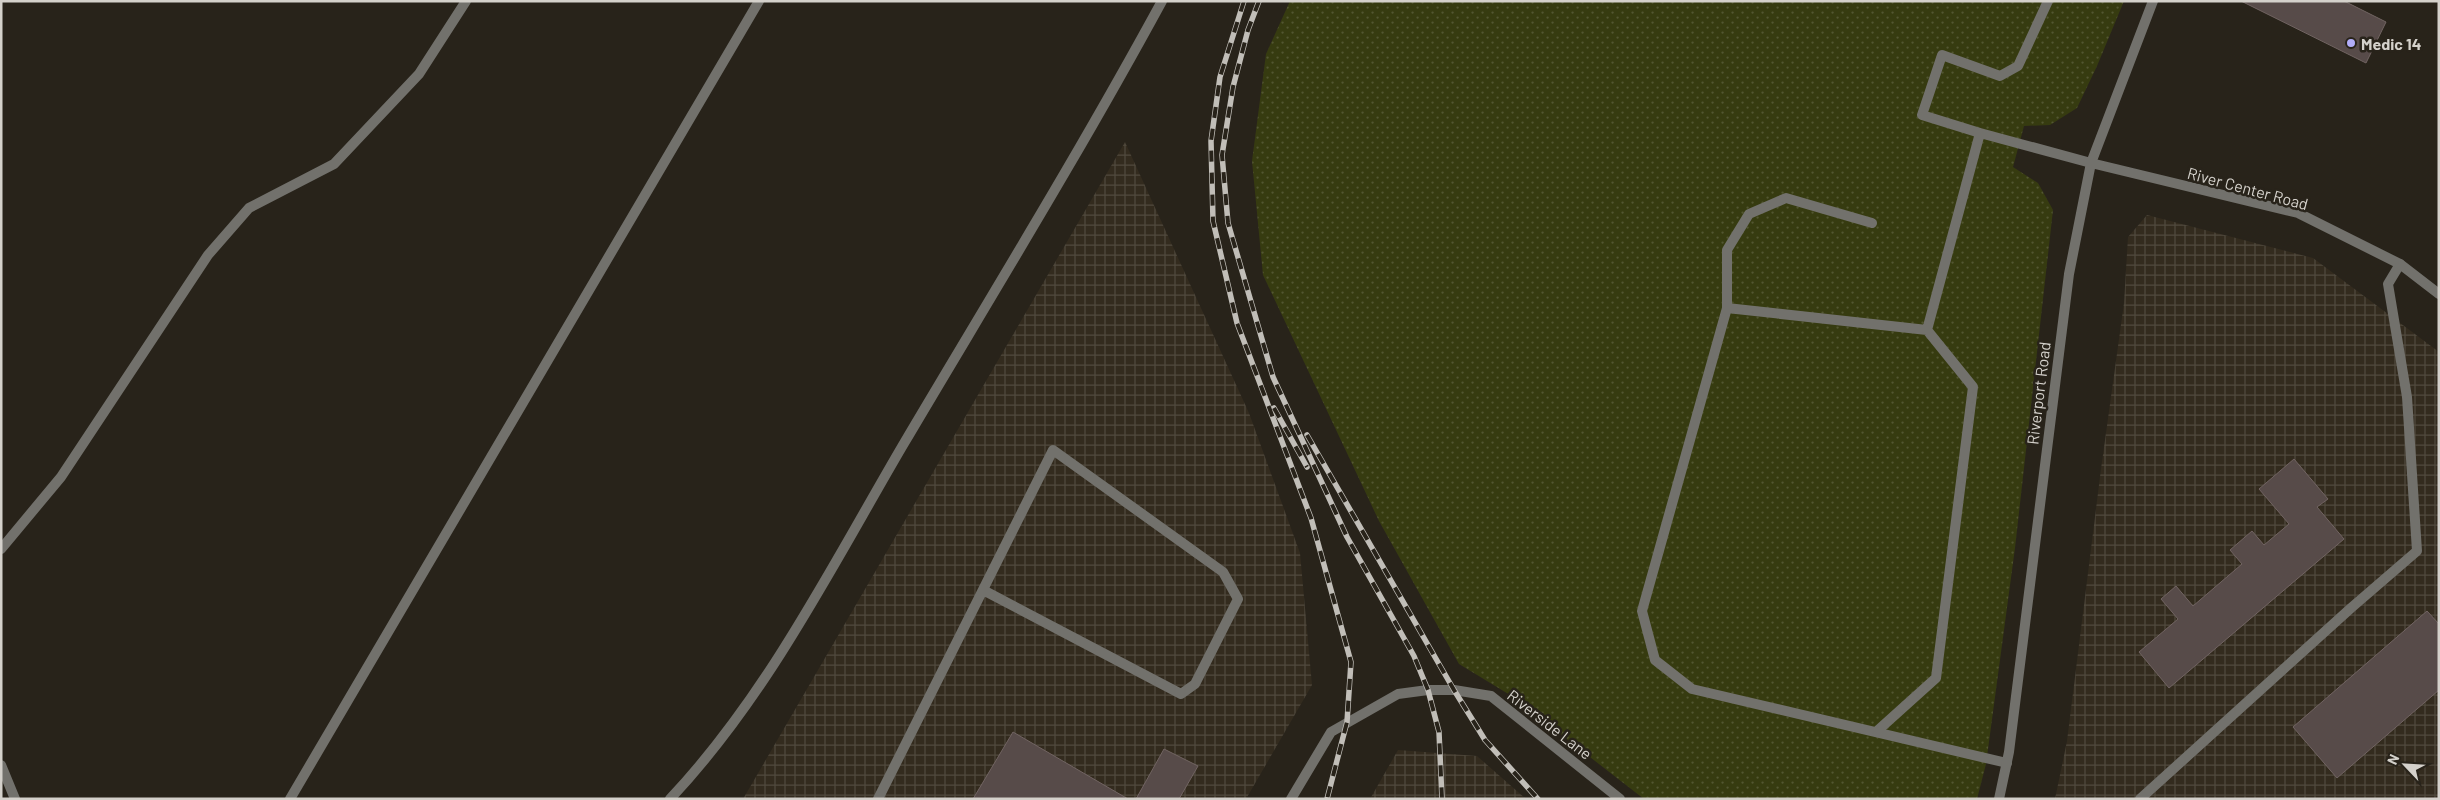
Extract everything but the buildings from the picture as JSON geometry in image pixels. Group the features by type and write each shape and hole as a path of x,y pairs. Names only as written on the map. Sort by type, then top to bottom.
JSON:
{"street":[{"path":"1,549 61,477 208,255 249,208 334,164 420,74 466,1"},
{"path":"290,799 758,1"},
{"path":"670,799 702,765 733,725 801,619 1162,1"},
{"name":"River Center Road","path":"2048,1 2018,66 2000,76 1942,55 1922,115 2091,163 2298,214 2400,264 2439,294"},
{"name":"Riverport Road","path":"1999,799 2007,763 2069,274 2091,163 2153,1"},
{"path":"1927,330 1980,133"},
{"path":"1872,223 1786,198 1749,214 1727,250 1727,308 1642,612 1655,660 1692,689 2007,763"},
{"path":"2140,799 2351,608 2417,551 2406,397 2388,284 2400,264"},
{"path":"1727,308 1927,330 1973,386 1936,678 1876,732"},
{"path":"878,799 1053,450 1223,572 1238,599 1195,684 1181,694 983,590"},
{"name":"Riverside Lane","path":"1292,799 1331,732 1398,694 1428,690 1454,690 1490,696 1620,799"},
{"path":"1,764 15,799"}],"shaded area":[{"path":"1125,142 1249,413 1300,553 1312,685 1246,799 743,799"},
{"path":"2147,215 2313,258 2439,352 2439,799 2055,799 2067,741 2124,303 2128,237"},
{"path":"1398,750 1477,756 1526,799 1370,799"}],"green space":[{"path":"1290,1 2124,1 2077,108 2050,125 2024,126 2013,167 2038,183 2053,210 2015,548 1986,764 1977,799 1644,799 1510,695 1459,664 1379,521 1263,275 1252,161 1266,54"}],"railway":[{"path":"1244,1 1220,77 1211,141 1213,221 1237,323 1311,518 1351,662 1347,722 1327,799"},
{"path":"1259,1 1248,30 1233,87 1222,155 1228,223 1273,377 1347,537 1414,656 1428,690 1439,732 1442,799"},
{"path":"1274,408 1307,467"},
{"path":"1307,435 1454,690 1485,740 1538,799"}],"place":[{"name":"Medic 14","path":"2351,43"}]}
